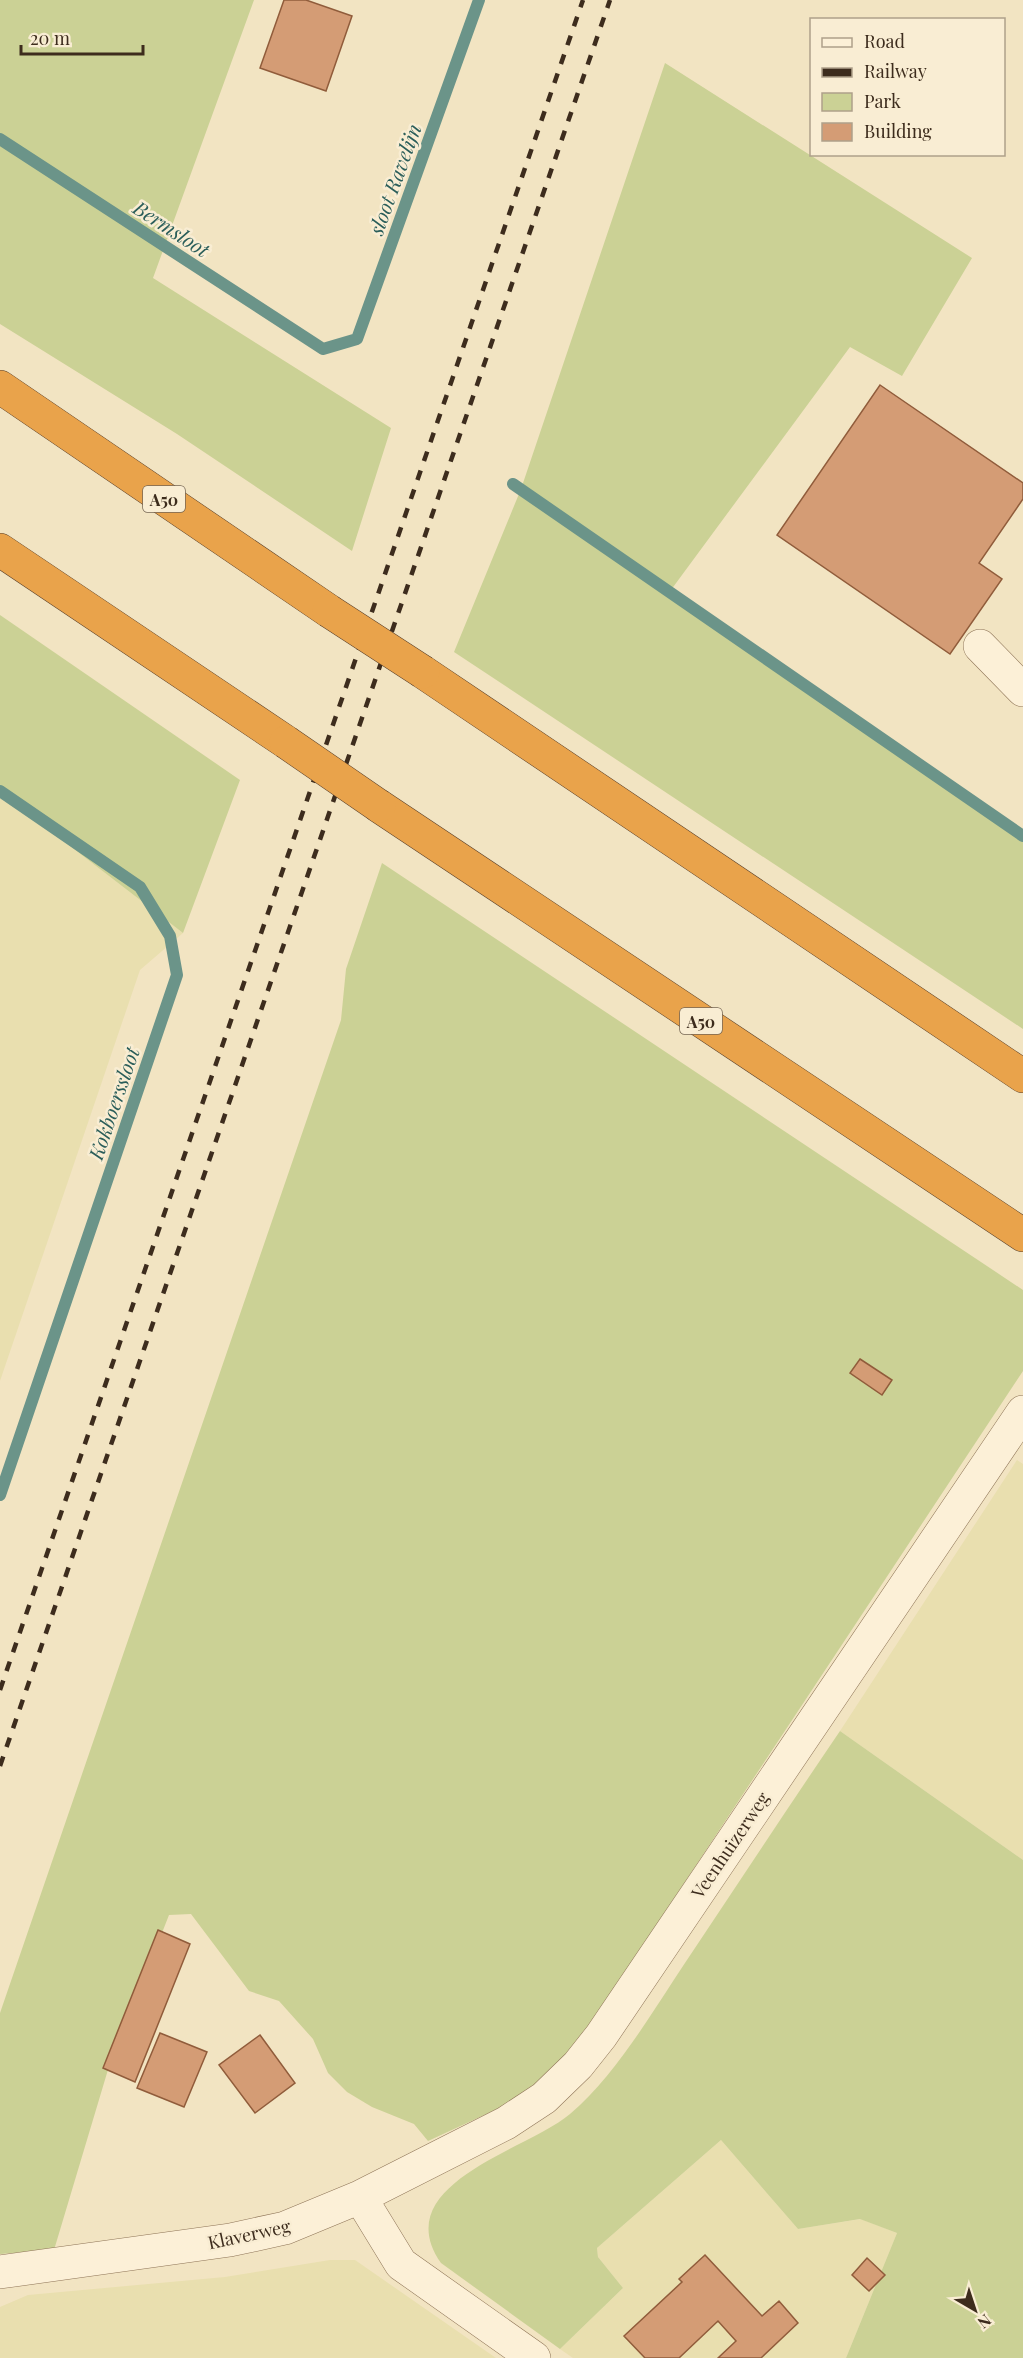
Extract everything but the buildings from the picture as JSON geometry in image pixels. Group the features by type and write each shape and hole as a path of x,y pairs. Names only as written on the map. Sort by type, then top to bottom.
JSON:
{"highway":[{"name":"A50","path":"0,387 328,611 423,672 1023,1076"},
{"name":"A50","path":"0,549 379,806 1023,1235"}],"street":[{"path":"980,646 1023,690"},
{"name":"Veenhuizerweg","path":"360,2197 506,2123 544,2098 578,2065 601,2036 1023,1412"},
{"path":"360,2197 401,2264 534,2358"},
{"name":"Klaverweg","path":"0,2272 230,2240 285,2228 360,2197"}],"shaded area":[{"path":"0,792 183,933 140,970 0,1381"},
{"path":"1017,1460 1023,1464 1023,1860 840,1731"},
{"path":"721,2140 798,2229 861,2219 897,2233 846,2358 573,2358 560,2349 623,2288 598,2257 597,2248"},
{"path":"330,2260 355,2260 496,2358 0,2358 0,2307 28,2295 225,2277"}],"green space":[{"path":"0,0 254,0 153,278 391,428 352,551 177,434 0,324"},
{"path":"665,63 972,258 902,376 850,347 668,594 1023,839 1023,1029 454,652 521,489"},
{"path":"0,615 240,780 183,933 0,792"},
{"path":"382,863 1023,1290 1023,1371 583,2036 554,2070 508,2104 428,2141 414,2124 372,2107 347,2092 328,2073 313,2039 279,2001 249,1991 191,1914 169,1915 107,2073 54,2250 0,2254 0,2013 341,1020 346,969"},
{"path":"840,1731 1023,1860 1023,2358 846,2358 897,2233 860,2219 798,2229 721,2140 597,2248 598,2257 623,2288 560,2349 441,2263 429,2235 432,2211 447,2191 469,2172 570,2114 602,2082 645,2024"}],"waterway":[{"name":"sloot Ravelijn","path":"0,139 323,349 357,339 479,0"},
{"path":"513,484 1023,836"},
{"name":"Kokboerssloot","path":"0,791 140,887 170,936 177,975 0,1495"}],"railway":[{"path":"0,1690 583,0"},
{"path":"0,1766 610,0"}],"water label":[{"name":"Bermsloot","path":"172,228"}]}
